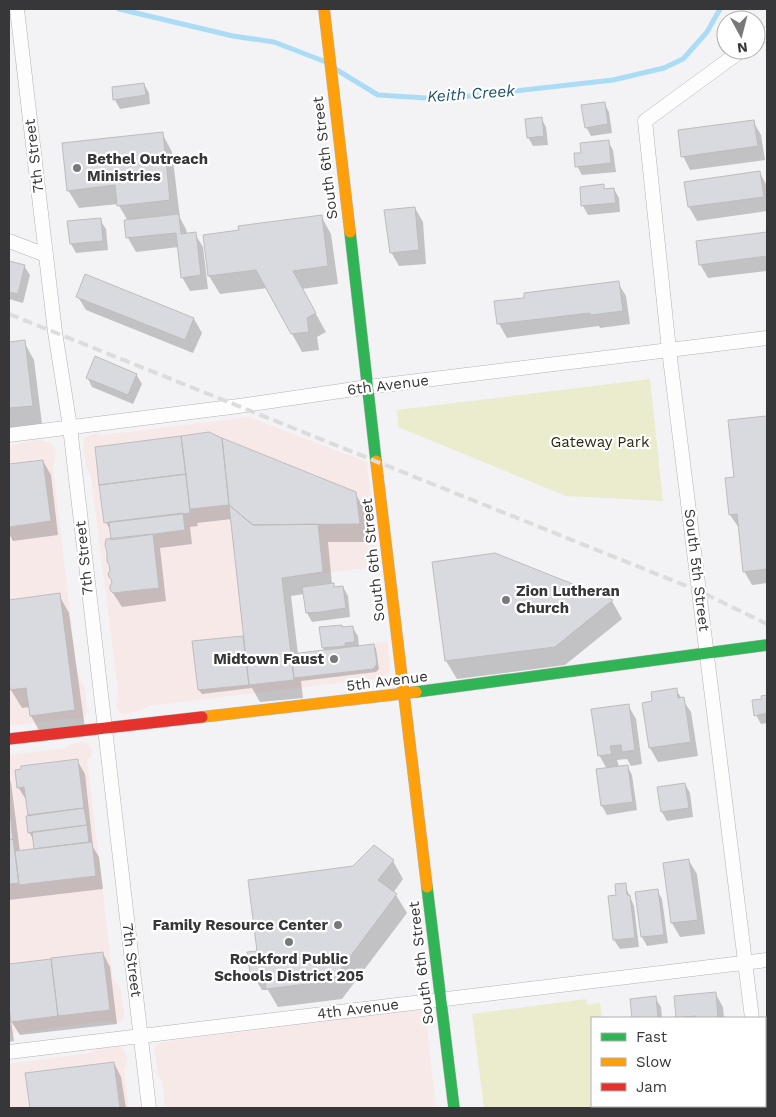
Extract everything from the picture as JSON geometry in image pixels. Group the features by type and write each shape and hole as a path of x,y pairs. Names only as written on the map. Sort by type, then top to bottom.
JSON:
{"street":[{"name":"7th Street","path":"17,9 46,255 70,427 149,1108"},
{"name":"South 6th Street","path":"324,9 403,694 454,1108"},
{"name":"South 5th Street","path":"728,60 645,121 669,350 752,1017"},
{"path":"9,241 46,255"},
{"name":"6th Avenue","path":"9,435 240,406 368,387 767,338"},
{"name":"5th Avenue","path":"9,739 473,686 767,645"},
{"name":"4th Avenue","path":"9,1052 440,998 767,960"}],"shaded area":[{"path":"249,417 367,462 378,567 282,578 291,654 388,641 390,671 381,678 149,706 139,711 123,714 119,712 116,706 118,692 91,477 86,467 84,438 95,433 103,435"},
{"path":"39,439 52,444 56,451 53,466 77,672 85,687 87,711 82,719 72,718 9,726 9,446"},
{"path":"82,742 89,744 93,751 91,757 87,759 113,978 121,990 124,1019 119,1023 103,1021 9,1034 9,755 65,748 74,743"},
{"path":"415,1010 424,1012 426,1018 436,1108 165,1108 162,1081 158,1075 154,1049 160,1042"},
{"path":"112,1044 121,1046 128,1057 124,1071 129,1108 9,1108 9,1064 89,1053"}],"green space":[{"name":"Gateway Park","path":"650,379 663,501 566,496 398,427 397,410"},
{"path":"586,999 587,1005 600,1003 602,1017 591,1017 591,1107 613,1108 484,1108 472,1014"}],"building":[{"path":"144,83 146,95 113,100 112,87"},
{"path":"605,102 608,124 585,128 581,105"},
{"path":"542,117 544,136 527,138 525,119"},
{"path":"754,120 758,146 681,157 678,130"},
{"path":"163,132 170,200 117,206 115,185 67,191 62,143"},
{"path":"609,140 611,163 575,167 574,153 581,153 580,143"},
{"path":"760,171 764,197 688,207 684,182"},
{"path":"604,184 604,189 614,188 616,203 581,206 580,187"},
{"path":"415,207 419,250 390,253 384,210"},
{"path":"179,214 181,234 196,232 201,275 181,278 176,233 126,238 124,220"},
{"path":"322,215 328,266 293,271 316,313 307,318 309,332 291,334 256,270 208,276 203,235 239,230 238,226"},
{"path":"101,218 103,241 70,244 67,221"},
{"path":"767,232 767,256 699,265 696,241"},
{"path":"9,261 25,265 18,294 9,292"},
{"path":"85,274 194,318 185,340 76,297"},
{"path":"619,281 623,311 497,324 494,301 524,298 524,293"},
{"path":"25,340 33,406 9,408 9,342"},
{"path":"95,356 137,374 128,395 86,378"},
{"path":"767,416 767,569 743,572 737,514 729,515 725,478 734,477 728,420"},
{"path":"209,432 222,438 229,505 190,509 181,436"},
{"path":"181,436 186,474 99,485 95,447"},
{"path":"222,438 356,492 360,524 253,525 229,505"},
{"path":"43,460 51,521 9,527 9,464"},
{"path":"186,474 190,513 104,523 99,485"},
{"path":"229,505 253,525 318,524 323,572 282,578 294,680 249,685"},
{"path":"183,513 185,530 111,540 109,522"},
{"path":"153,534 159,588 113,593 110,590 112,583 108,573 110,571 107,562 106,539"},
{"path":"495,553 613,600 555,647 445,661 432,562"},
{"path":"334,583 334,587 343,586 346,608 306,613 302,587"},
{"path":"60,593 75,710 30,716 26,688 10,690 9,600"},
{"path":"342,625 342,627 353,626 355,642 345,643 345,646 322,648 319,627"},
{"path":"243,636 249,685 198,690 192,641"},
{"name":"Midtown Faust","path":"374,644 377,664 373,669 294,678 291,654"},
{"path":"677,688 678,698 684,697 691,742 649,748 642,703 652,701 651,692"},
{"path":"767,695 767,713 754,716 752,700 762,699 761,696"},
{"path":"629,704 635,750 622,752 621,745 610,746 612,754 598,756 591,709"},
{"path":"78,759 84,808 28,815 24,787 17,788 15,770 21,769 21,766"},
{"path":"628,765 633,802 601,806 596,769"},
{"path":"685,783 689,808 661,812 657,787"},
{"path":"9,804 13,839 9,840"},
{"path":"84,808 87,825 28,833 26,816"},
{"path":"87,825 89,842 34,849 32,832"},
{"path":"13,839 19,883 9,884 9,840"},
{"path":"92,842 96,876 19,885 15,851"},
{"path":"374,845 394,860 378,880 397,894 332,981 266,989 264,971 250,973 247,952 257,951 248,880 353,866"},
{"path":"689,859 698,920 671,923 663,863"},
{"path":"626,883 627,895 630,895 635,938 613,940 608,896 616,895 615,884"},
{"path":"658,889 664,935 641,937 635,892"},
{"path":"103,952 110,1010 58,1016 51,958"},
{"path":"51,959 58,1016 11,1022 9,964"},
{"path":"716,992 718,1017 676,1017 674,996"},
{"path":"656,996 658,1017 632,1017 630,999"},
{"path":"114,1062 120,1108 30,1108 25,1073"}],"waterway":[{"name":"Keith Creek","path":"119,9 233,36 274,42 326,62"},
{"name":"Keith Creek","path":"337,70 378,95 442,99 613,80 664,68 683,59 707,32 720,9"}],"railway":[{"path":"9,314 699,591 767,624"}],"traffic: fast":[{"path":"350,232 376,461"},
{"path":"416,692 767,645"},
{"path":"427,887 454,1108"}],"traffic: slow":[{"path":"324,9 350,232"},
{"path":"376,461 427,887"},
{"path":"202,717 416,692"}],"traffic: jam":[{"path":"9,739 202,717"}],"place":[{"name":"Bethel Outreach Ministries","path":"77,168"},
{"name":"Zion Lutheran Church","path":"506,600"},
{"name":"Midtown Faust","path":"334,659"},
{"name":"Family Resource Center","path":"338,925"},
{"name":"Rockford Public Schools District 205","path":"289,942"}]}
